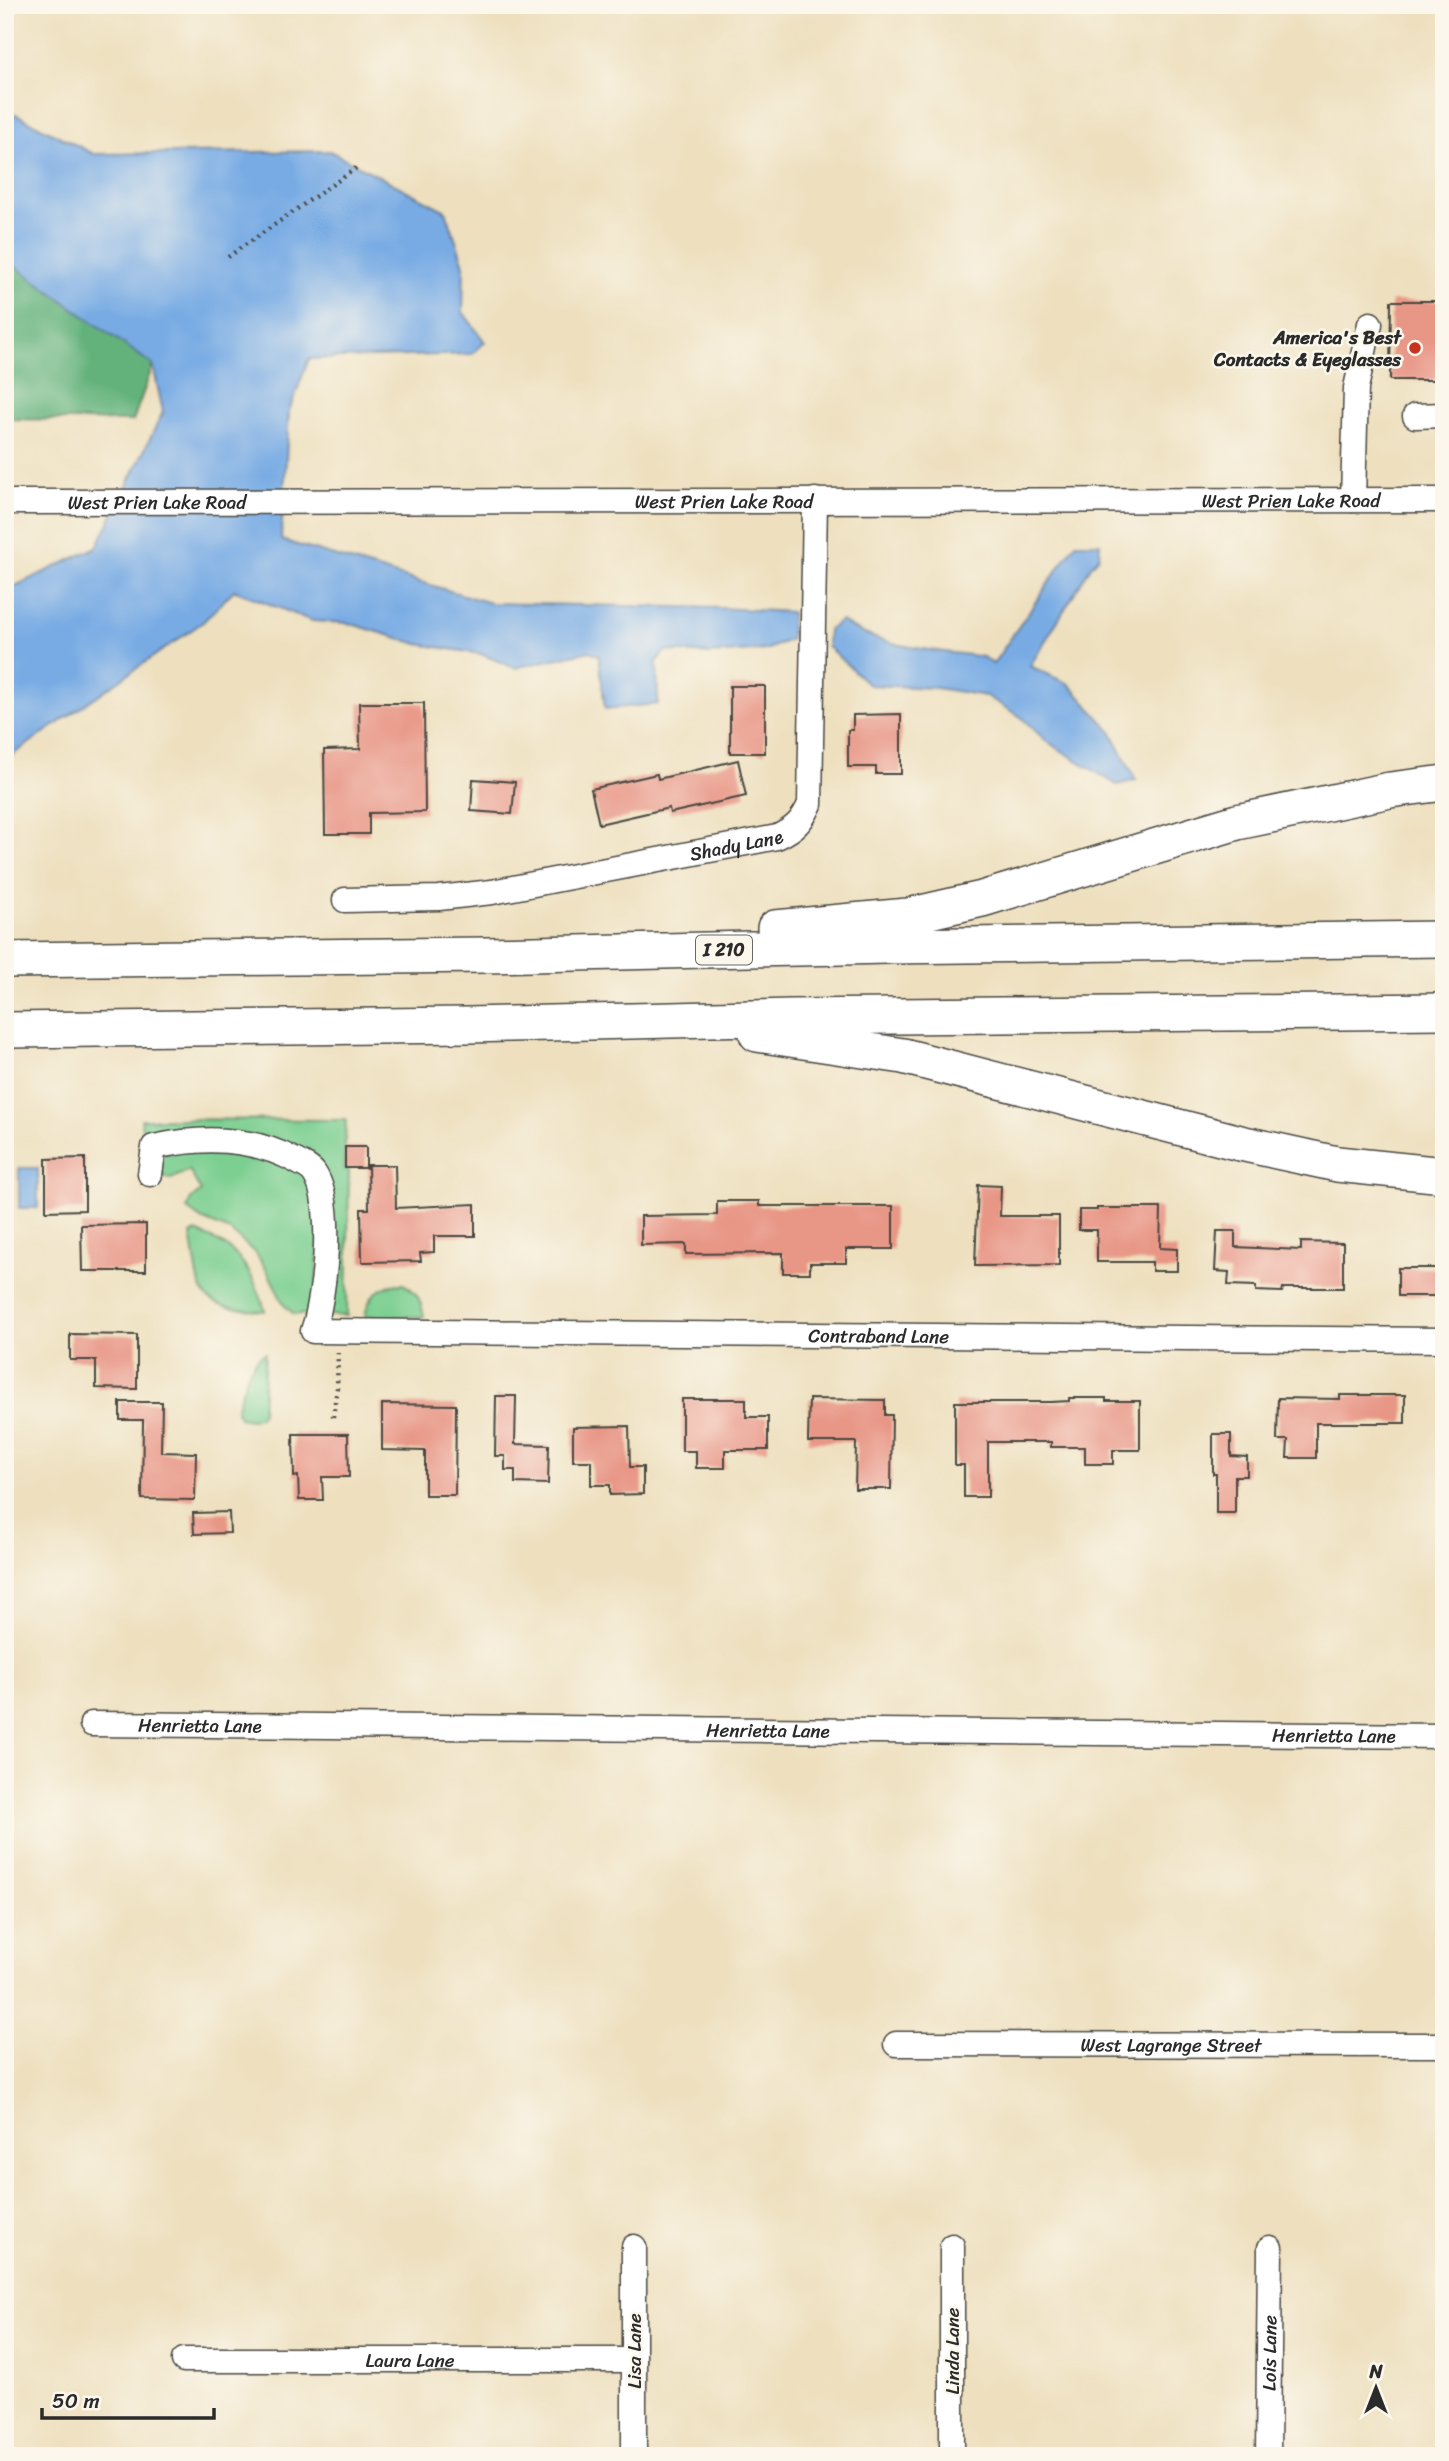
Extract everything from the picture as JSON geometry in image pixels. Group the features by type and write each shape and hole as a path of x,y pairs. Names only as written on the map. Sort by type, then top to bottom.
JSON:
{"highway":[{"path":"1352,798 1444,769"},
{"path":"542,953 908,916 982,899 1237,822 1352,798 1444,783"},
{"name":"I 210","path":"5,960 1444,939"},
{"path":"5,1030 1444,1010"},
{"path":"628,1021 767,1035 903,1056 1240,1143 1337,1164 1444,1175"}],"street":[{"path":"1353,500 1356,387 1370,324"},
{"path":"1415,416 1444,415"},
{"name":"Shady Lane","path":"345,900 439,898 492,892 777,837 795,828 804,818 810,804 815,500"},
{"name":"West Prien Lake Road","path":"5,502 1444,500"},
{"path":"150,1174 154,1147 188,1140 239,1141 284,1155 312,1170 323,1190 327,1211 322,1295 325,1331"},
{"name":"Contraband Lane","path":"325,1331 1444,1340"},
{"name":"Henrietta Lane","path":"92,1724 1444,1736"},
{"name":"West Lagrange Street","path":"896,2044 1444,2045"},
{"name":"Linda Lane","path":"952,2246 952,2456"},
{"name":"Lisa Lane","path":"634,2247 635,2456"},
{"name":"Lois Lane","path":"1268,2456 1270,2248"},
{"name":"Laura Lane","path":"184,2360 634,2360"}],"path":[{"path":"228,257 359,166"},
{"path":"325,1331 337,1388 333,1417"}],"green space":[{"path":"5,259 153,365 133,421 5,419"},
{"path":"141,1119 346,1120 344,1169 349,1170 347,1316 325,1315 324,1177 226,1134 143,1139"},
{"path":"215,1143 308,1172 321,1193 315,1315 294,1314 284,1305 255,1252 230,1231 201,1219 187,1209 191,1199 201,1191 189,1170 171,1179 164,1177 160,1167 160,1155"},
{"path":"196,1232 230,1249 244,1264 255,1282 265,1311 225,1306 205,1295 197,1272 191,1234"},
{"path":"403,1284 418,1298 424,1317 365,1316 377,1292 388,1286"},
{"path":"265,1353 262,1412 259,1417 251,1419 239,1417 236,1411 246,1379 254,1363"}],"water":[{"path":"5,109 94,154 330,151 446,211 464,265 463,312 485,342 472,354 309,359 289,411 281,540 490,603 791,612 791,639 766,650 710,654 665,651 657,662 658,704 605,709 599,656 590,651 515,668 481,654 418,644 348,623 312,621 234,590 203,622 5,760 5,591 97,547 163,412 153,365 5,259"},
{"path":"1076,543 1100,543 1099,557 1030,666 1069,684 1111,731 1136,780 1117,785 1046,741 1021,717 986,696 936,688 869,685 827,646 828,630 841,621 891,643 983,657 993,664"},
{"path":"19,1168 38,1168 38,1208 19,1208"}],"building":[{"path":"1391,301 1444,301 1444,380 1390,380"},
{"path":"730,686 765,686 765,753 730,753"},
{"path":"359,703 424,703 425,812 369,813 369,834 325,834 324,750 360,749"},
{"path":"901,714 901,774 876,774 876,767 848,767 848,730 853,730 853,715"},
{"path":"738,760 746,796 670,813 669,808 599,824 591,789 657,774 658,779"},
{"path":"473,779 515,782 512,814 471,811"},
{"path":"345,1147 366,1147 366,1168 345,1168"},
{"path":"85,1158 85,1210 46,1211 46,1159"},
{"path":"368,1165 395,1165 396,1208 475,1204 475,1236 434,1236 434,1252 420,1253 421,1261 362,1262 361,1209 369,1209"},
{"path":"978,1185 1001,1186 1000,1216 1059,1216 1059,1265 975,1266"},
{"path":"717,1201 759,1201 759,1206 893,1206 893,1249 846,1249 846,1263 810,1263 810,1273 783,1273 783,1253 686,1254 686,1244 641,1245 641,1216 717,1215"},
{"path":"1161,1208 1160,1248 1177,1249 1177,1271 1152,1271 1152,1262 1097,1262 1097,1230 1079,1230 1079,1210"},
{"path":"146,1224 146,1271 82,1271 81,1225"},
{"path":"1217,1231 1235,1231 1235,1247 1301,1250 1301,1242 1343,1243 1343,1288 1283,1288 1282,1292 1256,1291 1256,1286 1228,1285 1229,1272 1215,1271"},
{"path":"1398,1268 1444,1268 1444,1296 1398,1296"},
{"path":"70,1334 137,1335 137,1389 96,1388 96,1360 70,1360"},
{"path":"1340,1395 1405,1395 1405,1423 1316,1423 1316,1458 1287,1458 1288,1440 1277,1440 1278,1398 1340,1399"},
{"path":"496,1396 516,1396 515,1444 549,1445 548,1484 515,1483 515,1470 505,1470 505,1456 495,1456"},
{"path":"1069,1398 1140,1401 1140,1450 1113,1450 1113,1464 1085,1464 1085,1447 1051,1447 1051,1442 988,1442 988,1497 964,1497 964,1465 955,1465 955,1402 1051,1402 1069,1401"},
{"path":"682,1399 746,1399 746,1417 768,1417 768,1450 725,1450 725,1468 696,1468 696,1451 682,1451"},
{"path":"809,1399 885,1400 885,1415 892,1415 891,1489 855,1489 856,1442 808,1442"},
{"path":"120,1402 162,1402 161,1452 196,1453 195,1500 142,1499 143,1420 120,1420"},
{"path":"382,1404 456,1405 455,1495 425,1495 425,1451 382,1450"},
{"path":"629,1426 630,1467 643,1467 643,1494 610,1495 610,1485 591,1485 591,1461 573,1461 573,1427"},
{"path":"293,1434 348,1434 349,1477 322,1477 323,1500 299,1500 298,1476 294,1477"},
{"path":"1213,1434 1231,1434 1231,1456 1247,1457 1247,1476 1235,1476 1235,1513 1216,1513"},
{"path":"229,1512 230,1533 194,1534 193,1513"}],"place":[{"name":"America's Best Contacts & Eyeglasses","path":"1415,348"}]}
